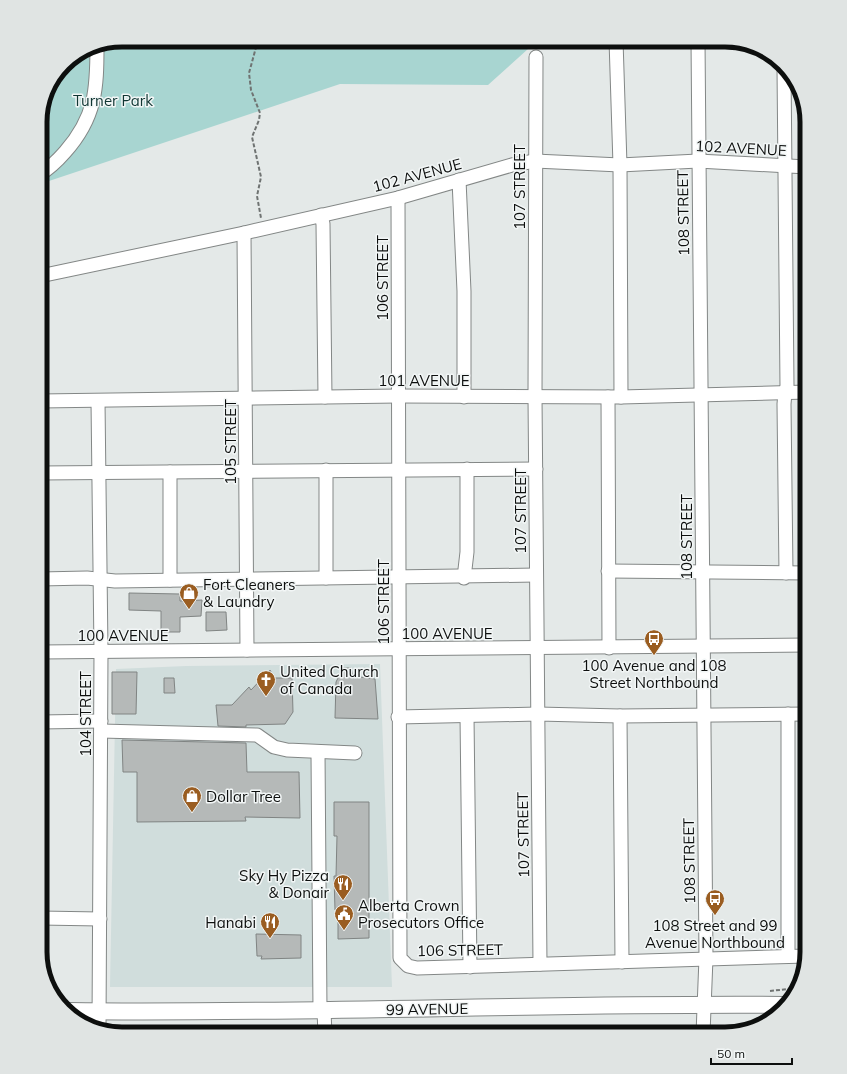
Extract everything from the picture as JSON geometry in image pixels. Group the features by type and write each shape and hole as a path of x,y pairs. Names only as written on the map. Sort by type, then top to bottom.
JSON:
{"main road":[{"name":"99 AVENUE","path":"77,1011 322,1011 702,1004 777,1005"}],"street":[{"path":"609,648 608,571 615,397 620,165 616,47"},
{"name":"108 STREET","path":"698,47 706,958 702,1004 703,1027"},
{"path":"47,169 54,164 71,145 86,124 95,91 97,52"},
{"name":"107 STREET","path":"536,57 536,648 540,964"},
{"path":"784,76 787,386 784,393 786,573"},
{"name":"102 AVENUE","path":"47,275 244,233 398,198 512,165 535,161 620,165 698,161 800,166"},
{"path":"459,180 464,291 464,397"},
{"name":"106 STREET","path":"398,198 398,469 400,649 398,717 400,958 412,968 800,956"},
{"path":"321,215 323,224 325,397"},
{"name":"105 STREET","path":"244,233 247,471 247,650"},
{"name":"101 AVENUE","path":"47,401 398,396 615,397 800,392"},
{"name":"104 STREET","path":"98,401 101,652 100,1024"},
{"path":"464,578 467,552 467,469"},
{"path":"47,473 536,469"},
{"path":"326,470 326,578"},
{"path":"170,472 170,580"},
{"path":"608,571 800,573"},
{"path":"47,579 100,579 115,581 247,580 326,578 464,578 536,575"},
{"name":"100 AVENUE","path":"47,652 800,645"},
{"path":"398,717 538,714 620,716 800,714"},
{"path":"788,714 788,956"},
{"path":"467,716 470,967"},
{"path":"620,716 622,962"},
{"path":"47,722 257,735 274,747 287,750 355,753"},
{"path":"318,752 322,1011 324,1027"},
{"path":"47,918 100,919"}],"path":[{"path":"256,47 249,73 251,90 260,113 252,141 261,177 257,196 263,228"},
{"path":"764,992 790,989"}],"shaded area":[{"path":"380,664 392,987 110,987 116,669 186,666"}],"green space":[{"name":"Turner Park","path":"530,47 488,85 340,84 47,182 47,117 48,108 55,89 63,76 76,63 93,53 108,48"}],"building":[{"path":"129,593 180,594 180,601 202,600 201,616 180,617 180,632 161,632 161,611 129,610"},
{"path":"206,612 226,612 227,630 206,631"},
{"path":"343,668 351,668 353,676 375,679 378,719 335,718 336,682"},
{"name":"United Church of Canada","path":"270,670 274,678 292,678 293,712 285,724 246,725 246,727 218,726 216,705 232,705 249,687 251,690"},
{"path":"112,672 137,672 136,714 112,714"},
{"path":"164,678 174,678 175,693 164,693"},
{"path":"122,740 246,743 247,772 299,772 300,818 245,817 246,821 137,822 137,772 123,772"},
{"path":"334,802 369,802 369,938 338,939 338,910 335,910 334,876 336,876 337,836 334,836"},
{"path":"256,934 301,935 301,958 261,959 262,956 257,956"}],"place":[{"name":"Fort Cleaners & Laundry","path":"189,610"},
{"name":"100 Avenue and 108 Street Northbound","path":"654,656"},
{"name":"United Church of Canada","path":"266,697"},
{"name":"Dollar Tree","path":"192,813"},
{"name":"Sky Hy Pizza & Donair","path":"343,901"},
{"name":"108 Street and 99 Avenue Northbound","path":"715,916"},
{"name":"Alberta Crown Prosecutors Office","path":"344,931"},
{"name":"Hanabi","path":"270,939"}]}
